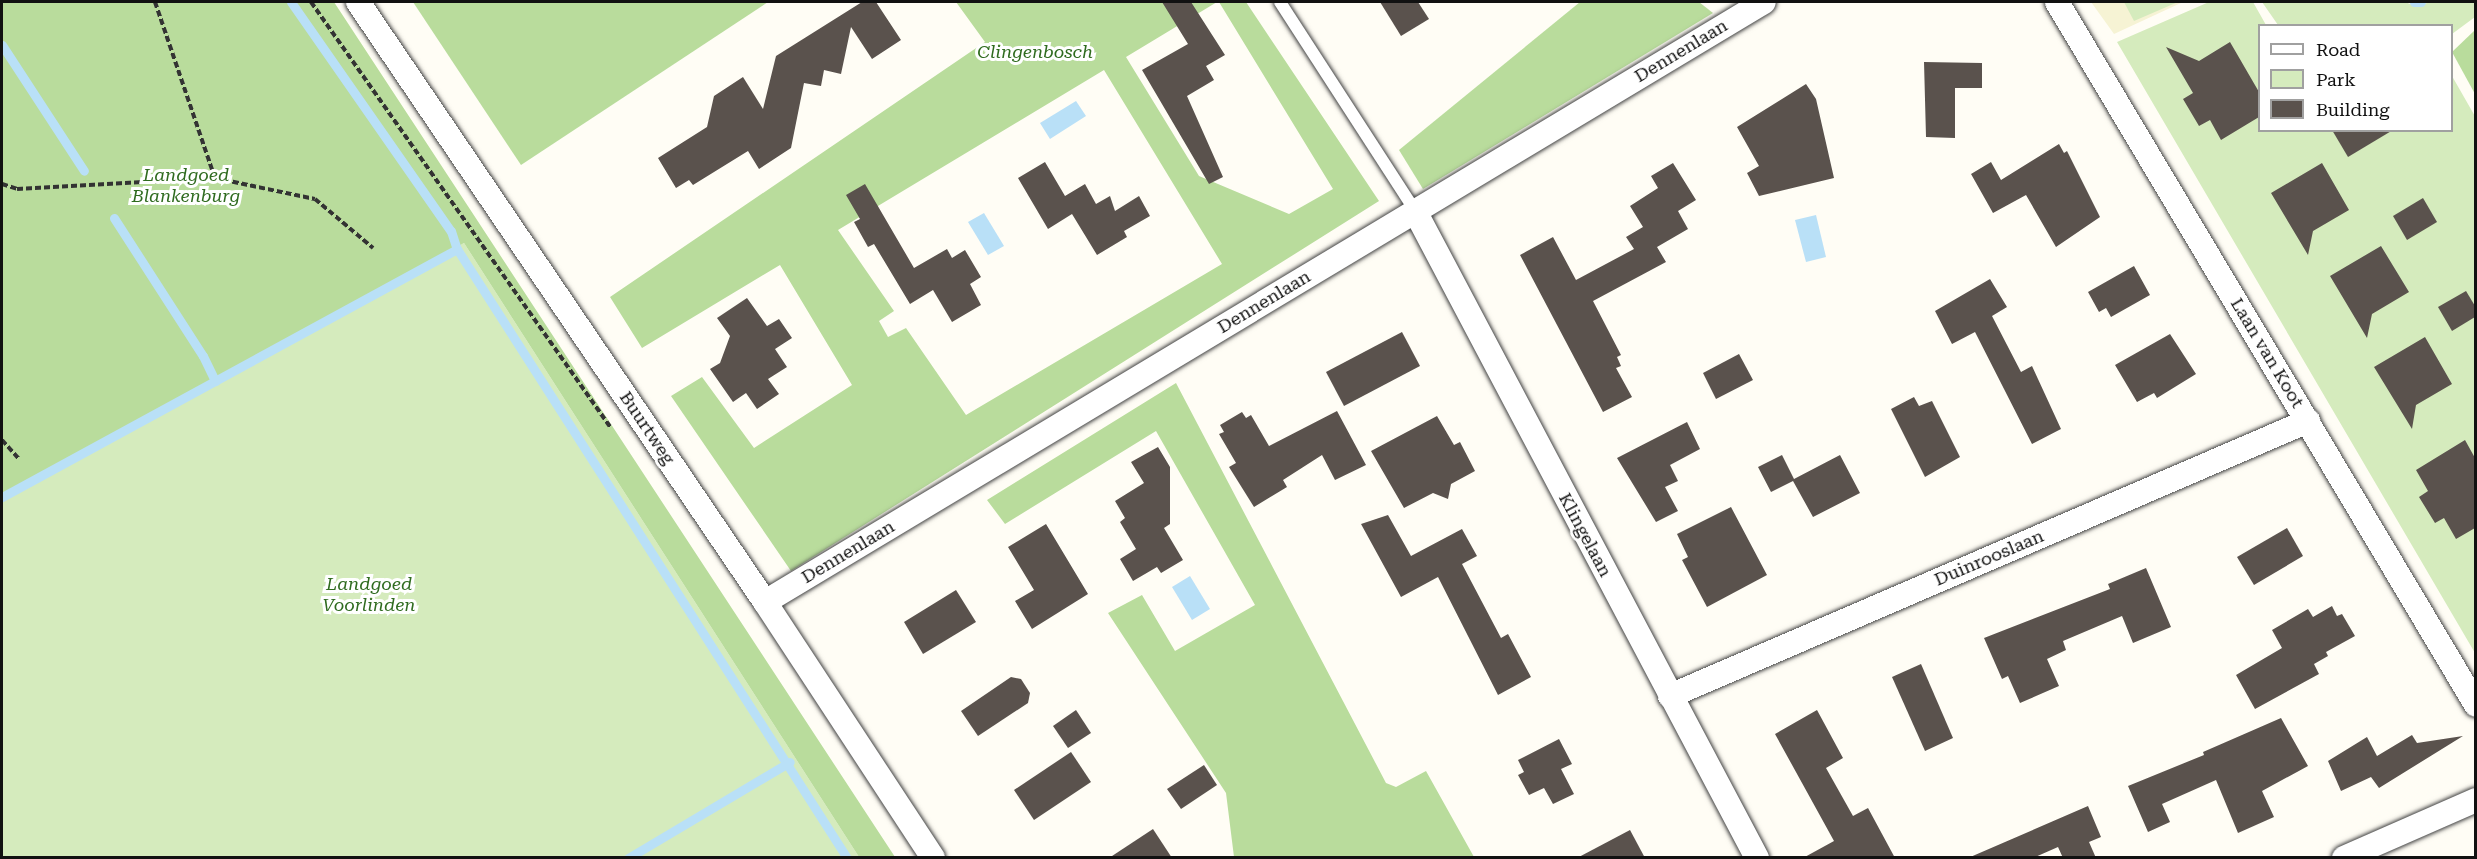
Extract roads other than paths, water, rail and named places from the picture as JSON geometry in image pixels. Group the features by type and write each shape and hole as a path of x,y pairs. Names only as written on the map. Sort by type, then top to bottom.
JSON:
{"street":[{"name":"Buurtweg","path":"358,2 765,602 933,858"},
{"name":"Dennenlaan","path":"765,602 1764,2"},
{"name":"Laan van Koot","path":"2057,2 2308,420 2475,705"},
{"name":"Klingelaan","path":"1415,211 1757,858"},
{"name":"Duinrooslaan","path":"1670,696 2308,420"},
{"path":"2344,858 2475,800"}],"lane":[{"path":"1280,2 1415,211"}],"water":[{"path":"1076,101 1086,116 1050,139 1040,123"},
{"path":"984,213 1004,246 988,255 968,222"},
{"path":"1816,215 1826,257 1806,262 1795,220"},
{"path":"1190,576 1210,609 1192,620 1172,587"}],"waterway":[{"path":"291,2 451,231 457,249 847,858"},
{"path":"2414,2 2421,2"},
{"path":"2,45 84,171"},
{"path":"114,218 203,356 215,381"},
{"path":"2,497 457,249"},
{"path":"628,858 790,762"}],"park label":[{"name":"Clingenbosch","path":"1035,52"},
{"name":"Landgoed Blankenburg","path":"186,186"},
{"name":"Landgoed Voorlinden","path":"369,595"}]}
